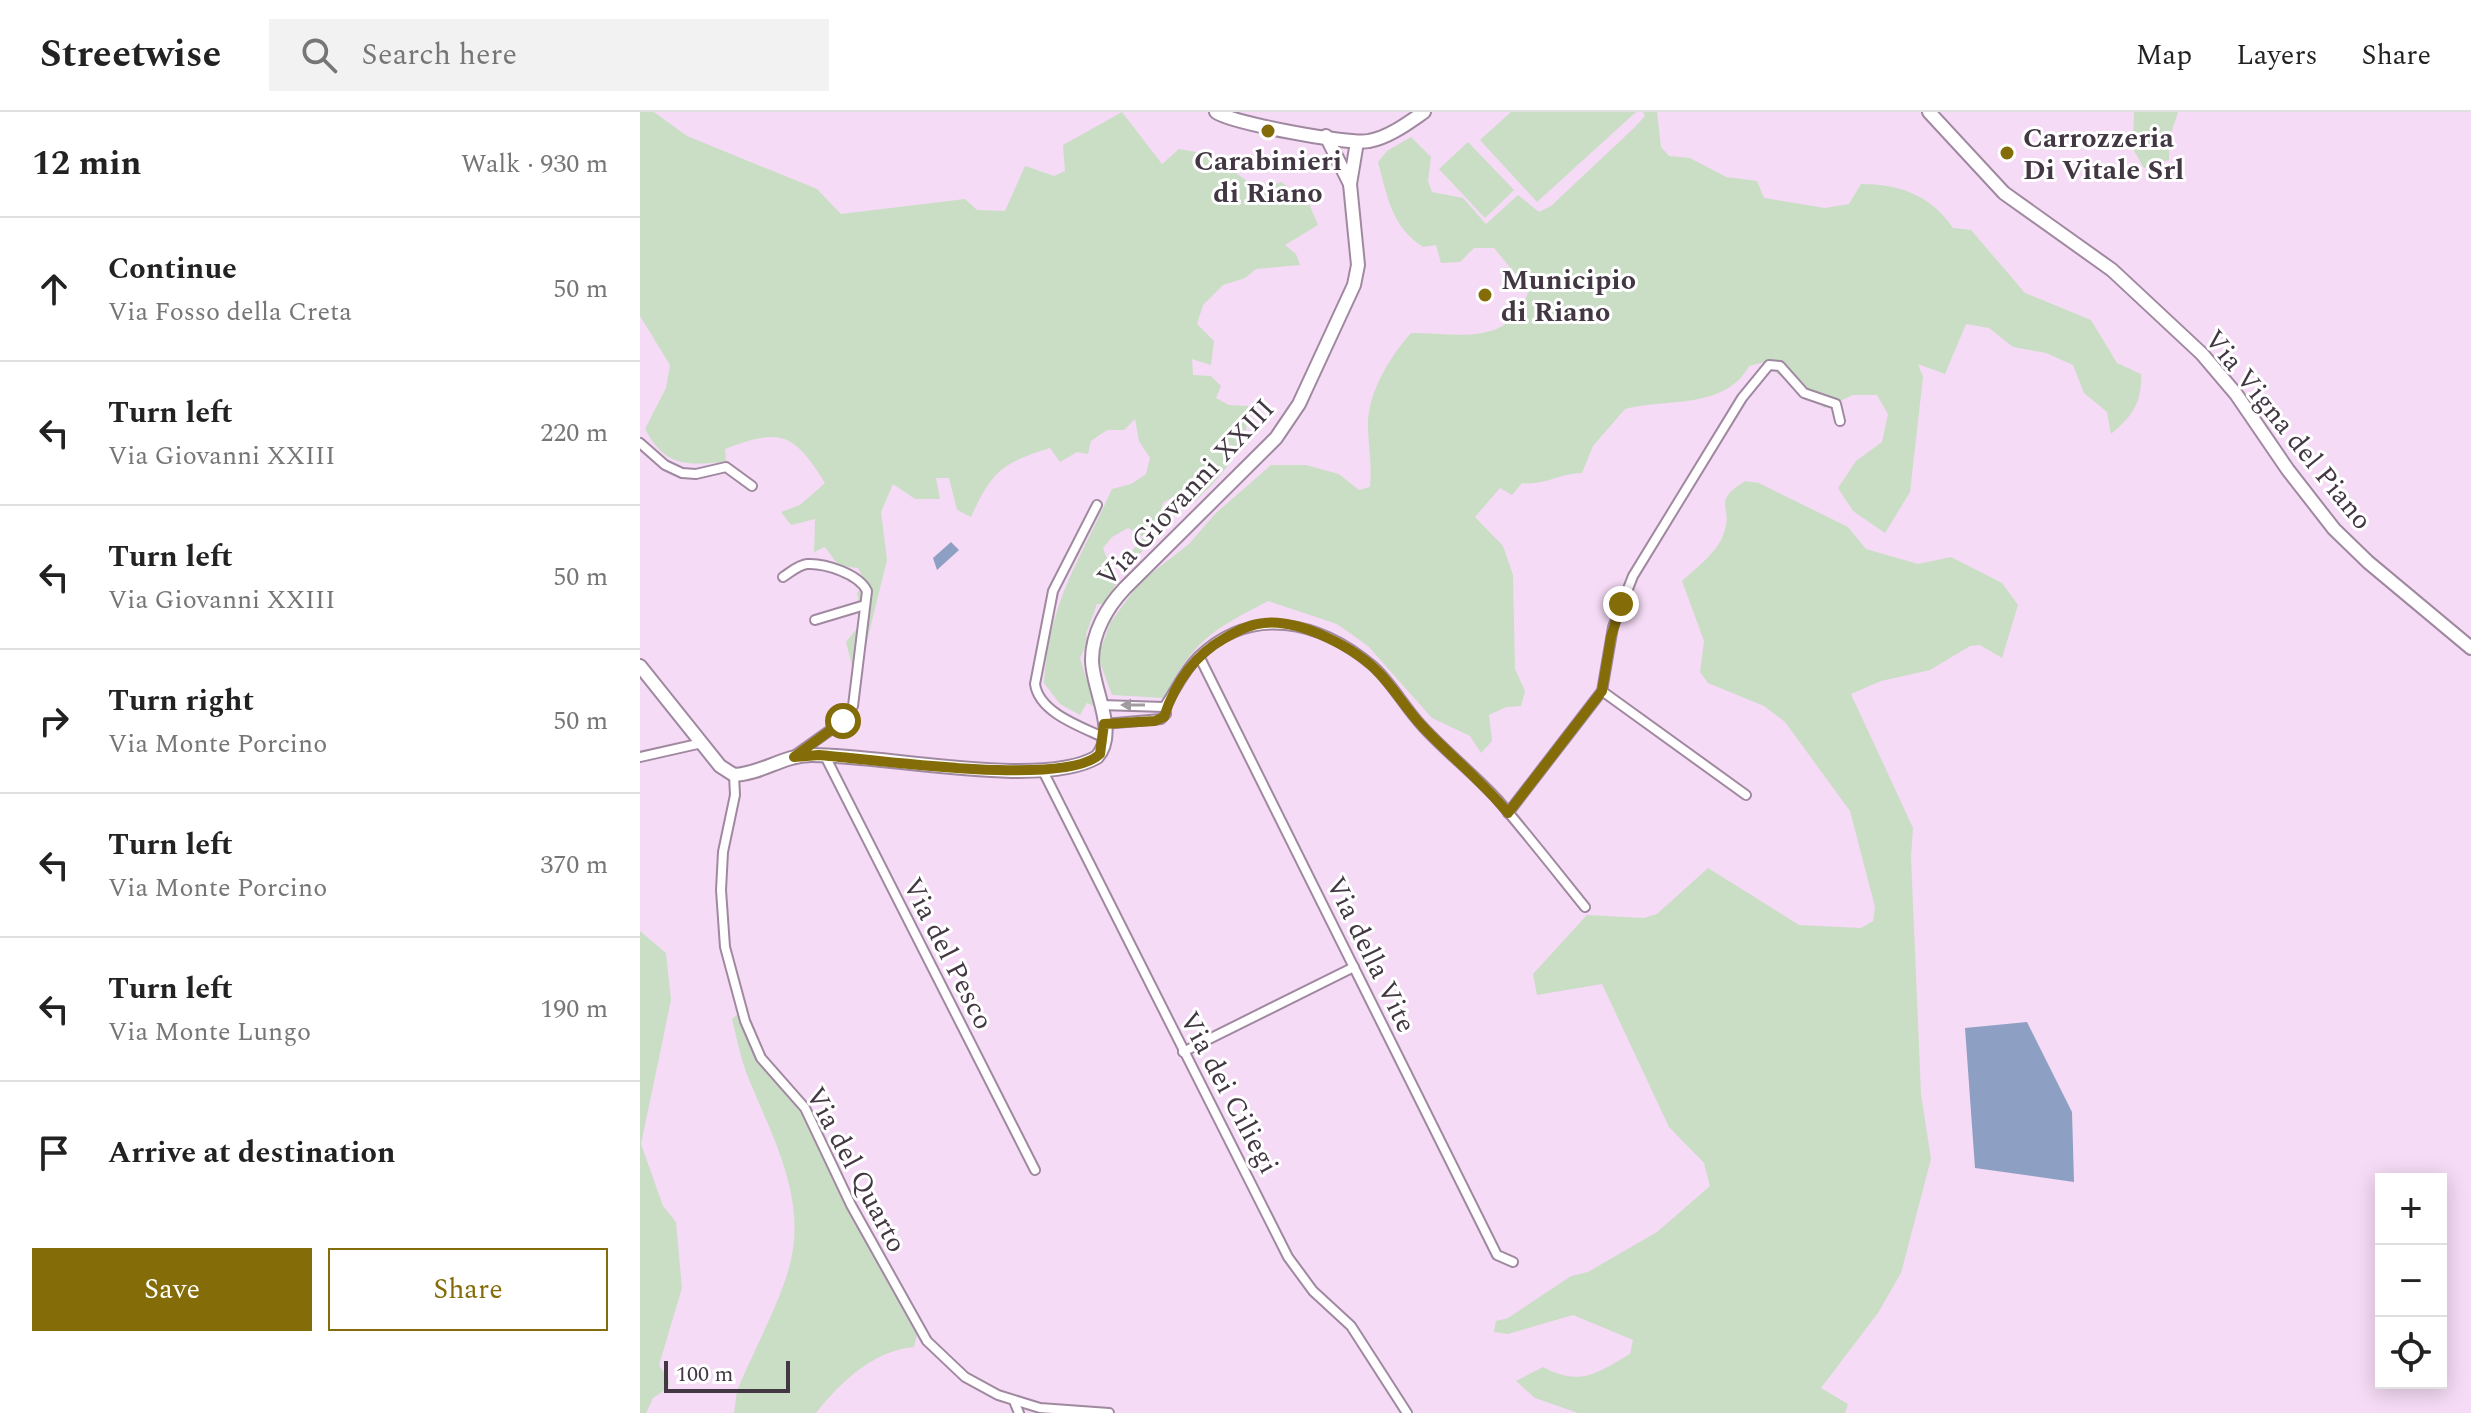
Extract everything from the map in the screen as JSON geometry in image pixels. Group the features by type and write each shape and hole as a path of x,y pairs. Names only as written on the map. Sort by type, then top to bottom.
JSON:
{"street":[{"path":"1216,112 1238,122 1357,142 1387,134 1424,112"},
{"name":"Via Vigna del Piano","path":"1929,112 2004,193 2112,270 2202,354 2230,385 2288,470 2334,529 2368,562 2471,648"},
{"name":"Via Giovanni XXIII","path":"1326,136 1350,184"},
{"name":"Via Giovanni XXIII","path":"1105,731 1093,674 1093,648 1114,601 1271,443 1299,404 1356,280 1358,260 1350,184 1357,142"},
{"path":"1508,813 1602,691 1613,627 1630,583 1742,398 1769,365 1780,366 1806,394 1836,404 1840,421"},
{"path":"640,443 678,471 693,474 726,467 752,486"},
{"path":"1097,505 1053,591 1035,684 1040,699 1054,710 1105,731 1157,721 1166,714 1164,707"},
{"path":"783,577 809,564 843,573 865,586 858,671 849,714 794,757"},
{"path":"815,620 845,608 865,605"},
{"path":"1164,707 1199,656 1227,637 1268,622 1299,628 1343,647 1382,675 1418,722 1463,764 1508,813 1585,907"},
{"name":"Via della Vite","path":"1199,656 1497,1255 1513,1262"},
{"path":"640,666 723,769 734,775 794,757 825,756 1043,771 1095,759 1102,751 1105,731"},
{"path":"1602,691 1746,795"},
{"path":"1101,705 1164,707"},
{"path":"640,757 702,743"},
{"name":"Via del Pesco","path":"825,756 1035,1170"},
{"name":"Via dei Ciliegi","path":"1043,771 1288,1257 1313,1291 1351,1326 1407,1413"},
{"name":"Via del Quarto","path":"734,775 735,795 721,877 723,936 752,1040 761,1058 805,1108 859,1220 929,1344 973,1382 1014,1401 1046,1409 1109,1413"},
{"path":"1183,1052 1354,967"},
{"path":"1014,1401 1019,1413"}],"green space":[{"path":"640,112 654,112 687,136 817,189 841,214 965,199 977,210 1005,211 1025,166 1054,176 1065,171 1063,145 1122,112 1162,164 1179,149 1212,155 1259,190 1281,182 1308,201 1318,225 1285,245 1296,254 1300,265 1256,269 1245,278 1223,285 1203,305 1197,324 1214,341 1211,365 1192,359 1193,375 1211,376 1221,386 1216,398 1229,405 1248,406 1244,434 1224,471 1194,502 1176,495 1163,503 1160,515 1170,520 1128,567 1122,563 1144,537 1128,528 1112,537 1103,548 1116,584 1104,604 1097,604 1080,658 1095,707 1087,703 1080,715 1060,704 1044,683 1047,654 1059,604 1112,489 1131,484 1146,474 1150,458 1139,441 1135,419 1124,430 1107,430 1091,441 1088,454 1077,452 1060,462 1050,448 1009,464 985,489 971,517 957,510 949,478 936,478 940,499 915,499 893,484 881,512 887,560 862,661 852,666 846,642 863,621 857,593 866,583 858,568 839,566 825,547 814,552 815,519 791,525 781,512 800,505 825,483 804,453 784,439 760,438 725,449 726,462 689,463 661,451 645,429 666,388 670,365 640,316"},
{"path":"1511,112 1636,112 1537,202 1480,140"},
{"path":"1643,112 1657,112 1661,147 1669,156 1690,158 1726,177 1757,181 1764,198 1825,208 1849,204 1861,184 1901,189 1924,200 1935,207 1953,228 1971,230 2025,293 2091,320 2117,363 2141,374 2135,408 2111,434 2107,412 2084,393 2073,365 2046,353 2013,347 1989,328 1966,324 1945,374 1918,364 1923,377 1910,492 1885,533 1853,511 1838,488 1856,461 1882,442 1888,414 1877,395 1853,395 1824,408 1765,362 1749,366 1739,380 1710,396 1625,409 1593,446 1582,473 1538,483 1522,483 1512,495 1500,488 1475,517 1503,546 1513,575 1515,669 1525,691 1521,706 1506,707 1489,715 1492,741 1481,753 1470,736 1432,718 1368,646 1337,624 1268,601 1206,639 1185,663 1164,698 1112,695 1098,657 1110,623 1140,582 1189,544 1215,514 1271,465 1306,465 1339,474 1359,490 1370,487 1368,417 1371,404 1387,365 1411,333 1481,333 1509,321 1520,308 1529,290 1494,248 1474,248 1460,262 1441,263 1436,245 1423,247 1404,230 1392,210 1378,162 1387,151 1411,137 1431,157 1428,181 1432,192 1463,198 1486,224 1518,195 1539,212 1551,206 1634,128 1645,116"},
{"path":"2134,112 2178,112 2169,140 2169,160 2144,168 2133,149"},
{"path":"1468,142 1514,190 1485,218 1439,169"},
{"path":"1745,481 1759,483 1848,527 1866,549 1918,564 1951,557 2002,583 2018,605 2002,658 1980,645 1970,646 1930,670 1881,681 1851,694 1913,828 1911,857 1921,1094 1931,1159 1901,1273 1878,1313 1821,1388 1848,1404 1845,1413 1578,1413 1535,1398 1516,1381 1543,1367 1579,1377 1598,1372 1630,1354 1633,1340 1573,1315 1508,1334 1494,1332 1496,1321 1508,1318 1571,1276 1588,1272 1657,1232 1710,1186 1704,1163 1669,1127 1602,984 1537,995 1533,974 1587,915 1644,918 1657,914 1708,868 1799,925 1861,928 1873,921 1875,907 1850,811 1785,722 1764,706 1708,683 1700,672 1704,641 1682,581 1717,547 1726,524 1728,495"},
{"path":"640,931 666,953 671,1000 641,1144 663,1206 676,1222 682,1288 659,1365 669,1381 668,1388 653,1398 646,1413 640,1413"},
{"path":"739,1013 756,1055 808,1122 917,1335 914,1347 884,1355 858,1370 816,1413 734,1413 737,1391 787,1275 794,1235 790,1187 738,1046 732,1019"}],"water":[{"path":"951,542 959,550 937,570 933,558"},
{"path":"2027,1022 2072,1112 2074,1182 1975,1168 1965,1028"}],"place":[{"name":"Carabinieri di Riano","path":"1268,131"},
{"name":"Carrozzeria Di Vitale Srl","path":"2007,153"},
{"name":"Municipio di Riano","path":"1485,295"}],"route":[{"path":"843,721 794,757 819,755 1022,771 1069,768 1095,759 1100,754 1105,738 1104,724 1132,724 1164,717 1164,707 1181,678 1199,656 1213,646 1248,627 1278,623 1322,637 1373,667 1418,722 1463,764 1508,813 1602,691 1613,627 1621,604"}]}
